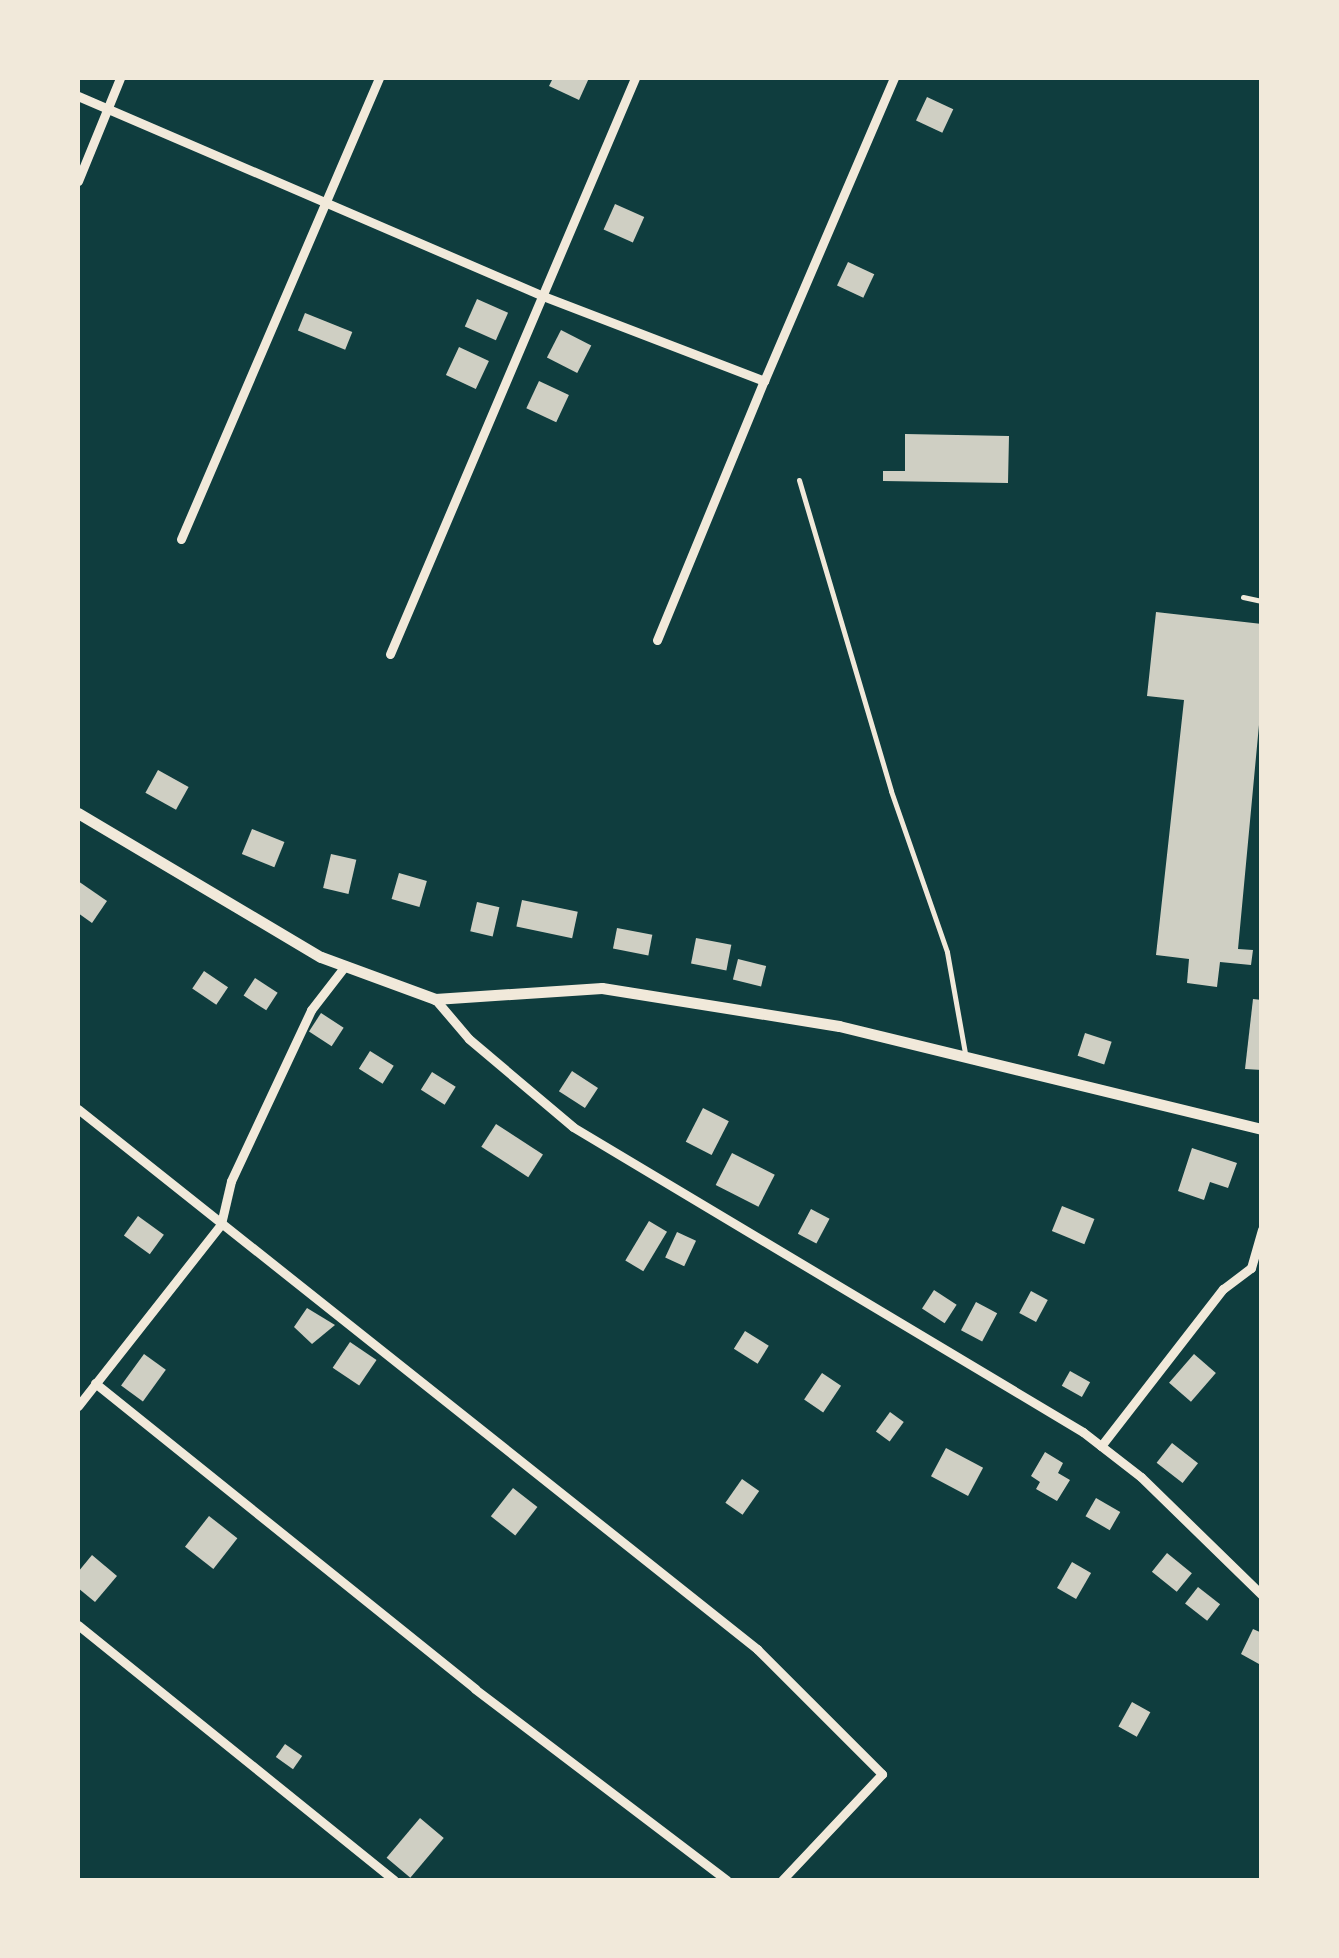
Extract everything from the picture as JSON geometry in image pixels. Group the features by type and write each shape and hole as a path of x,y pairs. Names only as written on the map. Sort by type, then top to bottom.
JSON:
{"street":[{"path":"78,181 120,78"},
{"path":"182,538 379,78"},
{"path":"390,654 634,78"},
{"path":"657,640 894,78"},
{"path":"78,96 543,296 764,381"},
{"path":"78,813 346,966 435,999 602,988 840,1026 1262,1130"},
{"path":"78,1406 221,1224 231,1181 310,1010 346,966"},
{"path":"435,999 468,1039 573,1128 882,1308 1101,1446 1262,1595"},
{"path":"78,1110 221,1224 344,1315 757,1649 882,1774 782,1880"},
{"path":"1101,1446 1223,1288 1251,1268 1262,1230"},
{"path":"1251,1268 1262,1274"},
{"path":"96,1383 475,1689 727,1880"},
{"path":"78,1624 394,1880"}],"lane":[{"path":"799,480 891,791 948,952 966,1056"},
{"path":"1244,597 1262,601"}],"building":[{"path":"553,78 589,78 579,100 549,86"},
{"path":"927,97 953,109 942,133 916,121"},
{"path":"615,204 644,217 633,243 604,230"},
{"path":"848,262 874,274 863,298 837,286"},
{"path":"477,299 508,313 496,340 465,326"},
{"path":"305,313 352,332 345,350 298,331"},
{"path":"561,330 591,345 577,373 547,358"},
{"path":"459,347 489,361 476,389 446,375"},
{"path":"539,381 569,395 556,422 526,408"},
{"path":"905,434 1009,436 1008,483 883,481 883,471 905,471"},
{"path":"1156,612 1262,624 1262,693 1238,949 1253,950 1251,965 1220,962 1217,987 1187,983 1189,959 1156,955 1184,700 1147,696"},
{"path":"158,770 189,787 176,810 145,793"},
{"path":"252,829 284,842 274,867 242,854"},
{"path":"331,854 356,860 348,894 323,888"},
{"path":"399,873 427,881 419,907 392,899"},
{"path":"78,881 107,901 92,923 78,913"},
{"path":"522,900 578,912 572,938 516,926"},
{"path":"477,902 499,907 493,936 470,931"},
{"path":"617,928 652,935 648,955 613,949"},
{"path":"696,938 731,945 726,970 691,964"},
{"path":"738,959 766,966 761,986 733,979"},
{"path":"204,971 228,987 216,1005 192,988"},
{"path":"255,978 278,993 266,1010 244,996"},
{"path":"1253,999 1262,1000 1262,1070 1245,1069"},
{"path":"321,1013 344,1028 332,1046 309,1031"},
{"path":"1085,1033 1112,1042 1104,1064 1078,1056"},
{"path":"370,1051 394,1066 383,1084 359,1069"},
{"path":"572,1071 598,1088 585,1108 559,1091"},
{"path":"432,1072 456,1087 445,1105 421,1090"},
{"path":"703,1108 729,1121 712,1155 686,1142"},
{"path":"496,1124 543,1154 528,1177 481,1147"},
{"path":"1192,1148 1237,1163 1228,1188 1210,1182 1204,1200 1178,1191"},
{"path":"732,1153 775,1175 758,1207 716,1185"},
{"path":"1062,1206 1094,1219 1084,1244 1052,1231"},
{"path":"811,1209 830,1219 816,1244 798,1234"},
{"path":"138,1216 164,1235 150,1254 124,1235"},
{"path":"649,1221 667,1232 643,1271 625,1260"},
{"path":"677,1232 696,1241 684,1266 665,1257"},
{"path":"934,1290 957,1305 945,1323 922,1308"},
{"path":"1031,1291 1048,1300 1036,1322 1019,1313"},
{"path":"976,1302 997,1313 982,1342 961,1330"},
{"path":"307,1308 335,1325 312,1344 294,1327"},
{"path":"745,1331 769,1346 758,1364 734,1349"},
{"path":"350,1342 377,1360 359,1386 333,1368"},
{"path":"144,1354 166,1370 143,1401 121,1386"},
{"path":"1194,1354 1216,1373 1191,1402 1169,1383"},
{"path":"1070,1371 1090,1382 1082,1397 1062,1386"},
{"path":"822,1373 841,1386 823,1412 804,1400"},
{"path":"890,1412 904,1422 890,1441 876,1431"},
{"path":"1172,1443 1198,1463 1183,1483 1157,1463"},
{"path":"946,1448 983,1468 968,1496 931,1476"},
{"path":"1045,1452 1063,1463 1058,1473 1070,1480 1057,1501 1036,1489 1040,1482 1031,1476"},
{"path":"742,1479 759,1491 743,1515 725,1503"},
{"path":"513,1488 537,1507 515,1535 491,1516"},
{"path":"1096,1498 1120,1512 1110,1530 1086,1516"},
{"path":"209,1516 237,1538 213,1569 185,1547"},
{"path":"1167,1553 1192,1573 1177,1592 1152,1572"},
{"path":"92,1555 117,1576 95,1602 78,1588 78,1572"},
{"path":"1072,1562 1091,1573 1076,1599 1057,1588"},
{"path":"1198,1587 1220,1604 1207,1621 1185,1604"},
{"path":"1253,1629 1262,1633 1259,1664 1241,1654"},
{"path":"1132,1702 1150,1712 1137,1737 1118,1726"},
{"path":"285,1744 302,1756 293,1769 276,1757"},
{"path":"420,1818 444,1838 410,1878 387,1858"}]}
